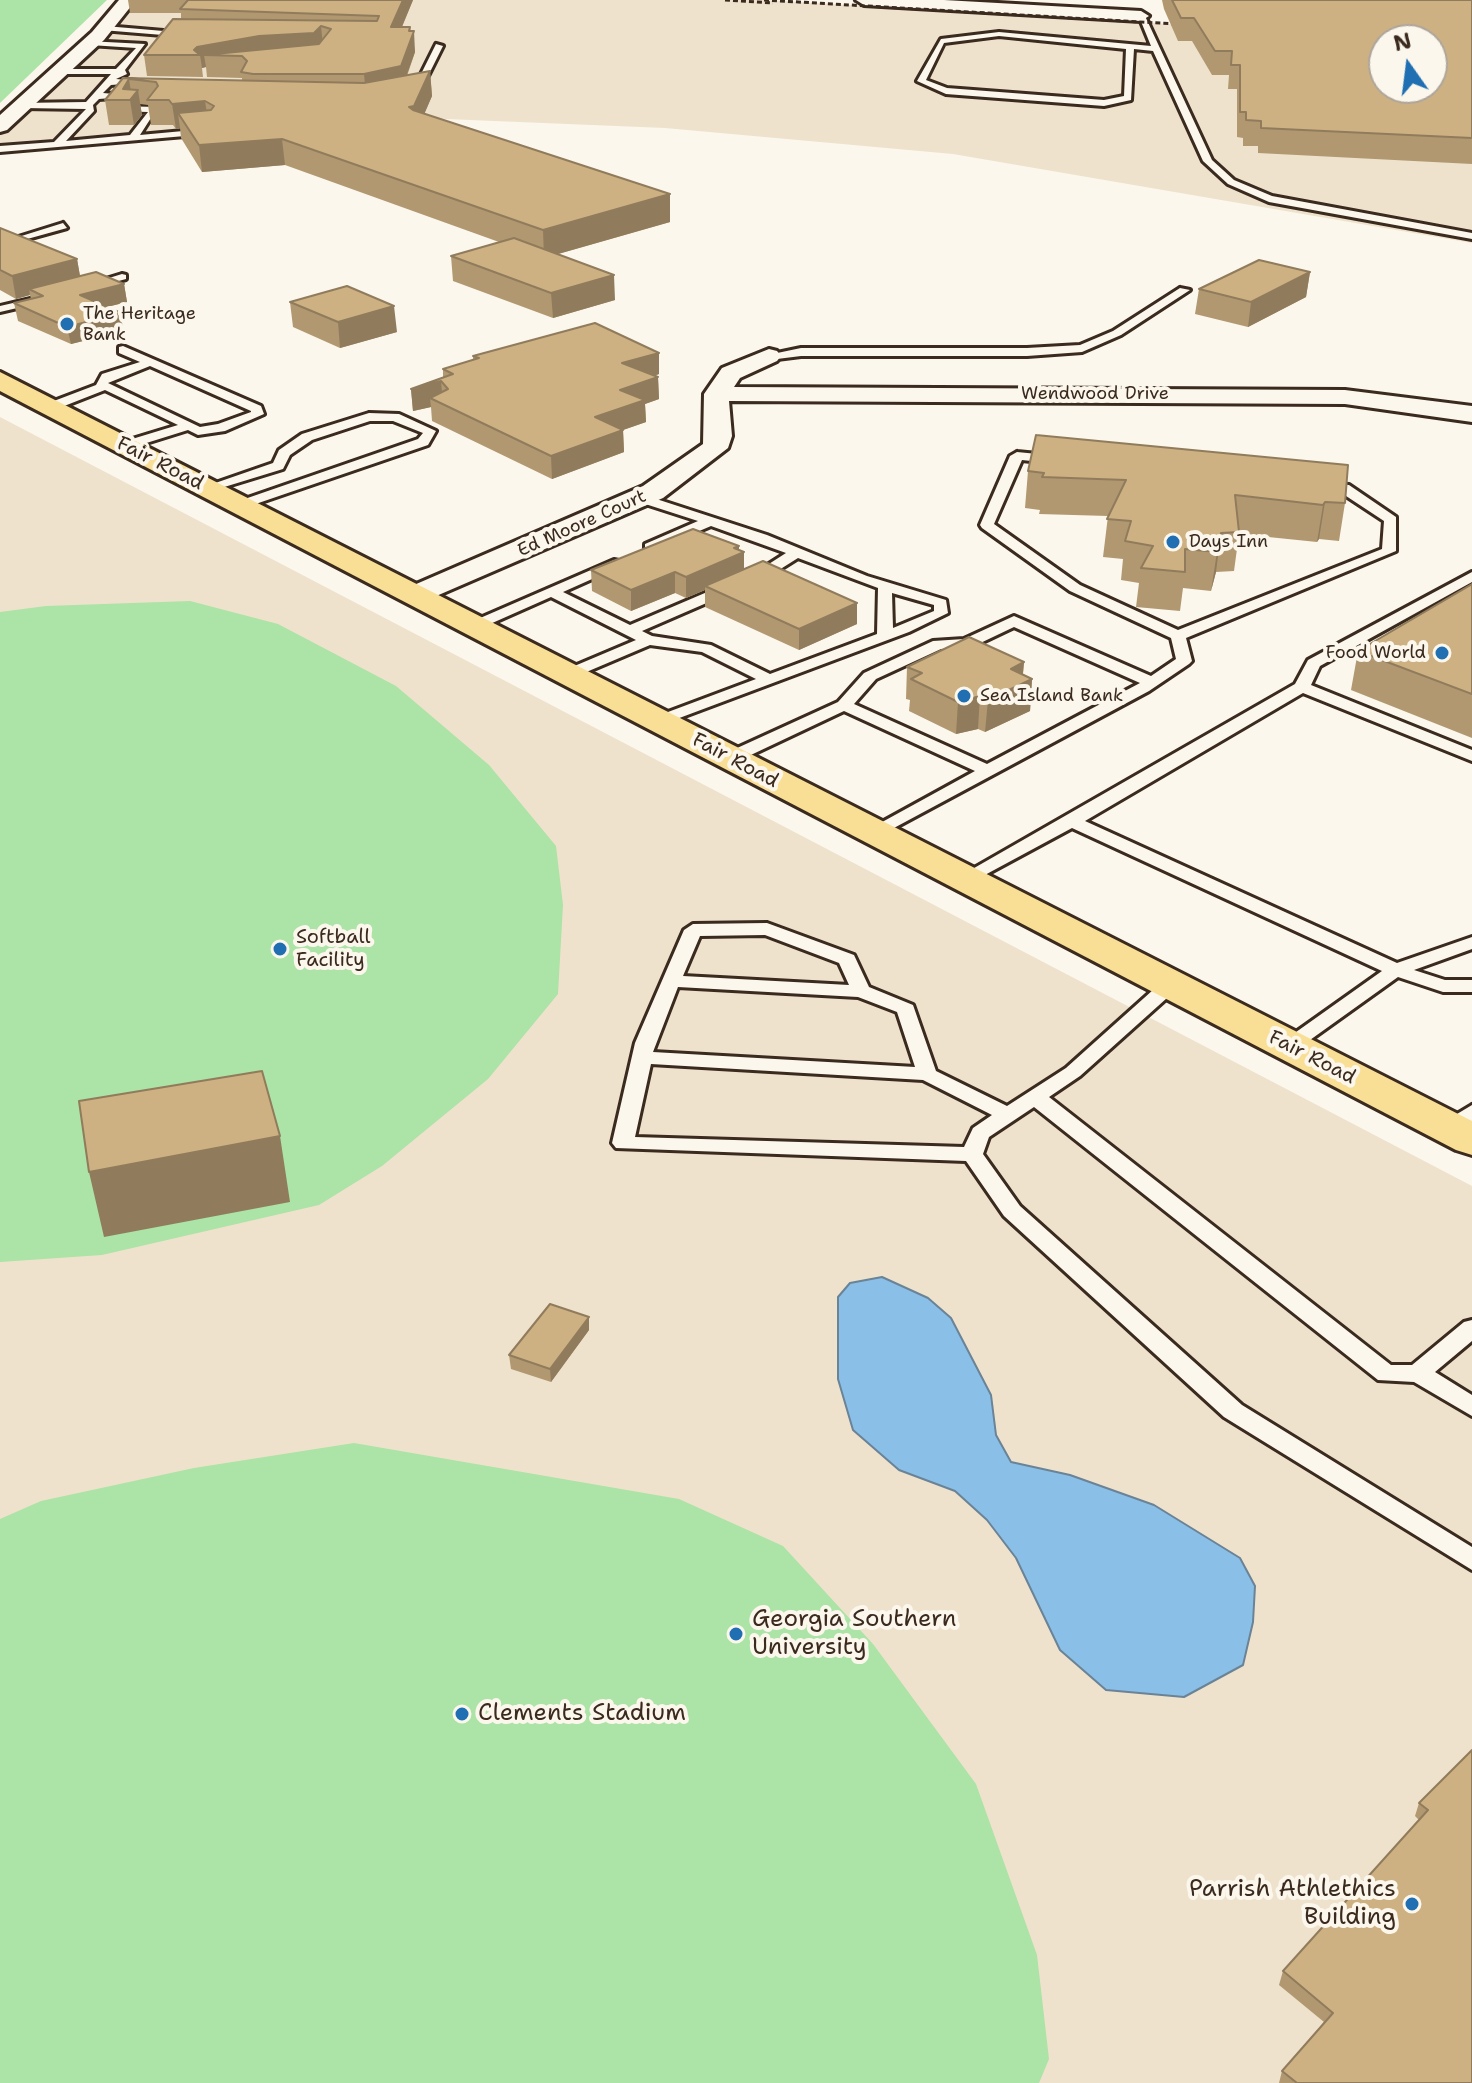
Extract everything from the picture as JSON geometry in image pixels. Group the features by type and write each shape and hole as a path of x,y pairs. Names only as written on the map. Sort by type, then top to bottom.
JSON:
{"main road":[{"name":"Fair Road","path":"0,380 1289,1046 1464,1127"}],"street":[{"path":"0,126 90,43 128,0"},
{"path":"864,0 1141,16 1133,0"},
{"path":"716,394 731,373 769,356"},
{"name":"Wendwood Drive","path":"716,394 1301,396 1405,403 1471,413"},
{"name":"Ed Moore Court","path":"417,594 641,498 715,448 719,436 716,394"}],"lane":[{"path":"1141,16 1208,161 1231,182 1269,199 1472,236"},
{"path":"105,28 198,36"},
{"path":"1130,47 1128,98 1104,103 946,91 921,81 941,41 999,34 1157,49"},
{"path":"57,145 142,46 90,43"},
{"path":"405,92 417,90 439,46"},
{"path":"60,71 148,72"},
{"path":"109,82 154,82"},
{"path":"97,96 143,96"},
{"path":"23,105 155,109 133,138"},
{"path":"0,149 209,132"},
{"path":"13,237 63,226"},
{"path":"79,289 122,277"},
{"path":"769,356 801,352 1027,352 1082,348 1117,333 1184,290"},
{"path":"0,309 50,297"},
{"path":"123,350 152,362 257,409 258,414 220,428 198,431 160,408 101,380 152,362"},
{"path":"154,382 177,374"},
{"path":"171,390 196,382"},
{"path":"50,407 116,389"},
{"path":"190,399 215,391"},
{"path":"208,408 234,399"},
{"path":"409,422 430,414"},
{"path":"241,505 423,442 430,431 395,417 369,417 307,437 284,453 278,466"},
{"path":"124,446 183,421"},
{"path":"294,446 371,421 383,421 413,432 414,437 382,451 380,457"},
{"path":"1079,462 1017,456 987,525 1075,588 1178,636 1389,551 1391,520 1344,488 1297,483"},
{"path":"208,488 278,466 312,482"},
{"path":"641,498 712,520 885,586 941,603 941,613 658,721"},
{"path":"476,625 712,520"},
{"path":"631,630 766,572 797,552"},
{"path":"964,879 1072,821 1302,687 1313,663 1472,576"},
{"path":"885,586 885,636"},
{"path":"551,592 648,640 706,648 768,679"},
{"path":"730,758 844,705 870,676 938,644 967,644 1014,621 1152,682"},
{"path":"873,832 1152,682 1184,661 1178,636"},
{"path":"571,673 648,640"},
{"path":"1302,687 1472,756"},
{"path":"844,705 988,771"},
{"path":"1072,821 1396,970 1443,986 1472,986"},
{"path":"861,991 847,959 767,929 693,930 642,1057 623,1143 972,1154"},
{"path":"1289,1046 1396,970 1472,943"},
{"path":"671,981 861,991 906,1009 927,1074"},
{"path":"972,1154 980,1133 1073,1072 1170,985"},
{"path":"642,1057 927,1074 1008,1115"},
{"path":"1035,1097 1386,1374 1418,1373 1472,1407"},
{"path":"972,1154 1012,1211 1233,1411 1472,1560"},
{"path":"1418,1373 1472,1328"}],"shaded area":[{"path":"128,0 764,0 1368,36 1368,104 1448,104 1448,41 1472,42 1472,243 953,154 665,128 422,118 0,151 0,126"},
{"name":"Georgia Southern University","path":"0,417 1472,1186 1472,2083 0,2083"}],"green space":[{"path":"0,0 107,0 0,103"},
{"name":"Softball Facility","path":"190,601 278,624 396,686 489,765 556,846 563,905 558,994 488,1079 382,1166 319,1205 102,1255 0,1262 0,612 46,606"},
{"name":"Clements Stadium","path":"354,1443 679,1499 783,1546 873,1644 976,1784 1037,1955 1049,2059 1039,2083 0,2083 0,1519 41,1501 194,1468"}],"water":[{"path":"882,1277 928,1298 951,1318 991,1395 996,1435 1011,1462 1070,1475 1154,1505 1240,1558 1255,1586 1253,1622 1243,1665 1184,1697 1106,1690 1060,1650 1016,1558 987,1520 955,1491 899,1470 853,1430 838,1379 838,1297 850,1283"}],"building":[{"path":"188,0 403,0 391,27 410,27 409,31 414,31 401,66 364,74 253,74 241,72 247,61 242,56 204,55 319,44 331,29 321,26 314,33 259,36 197,47 194,50 200,55 144,55 173,19 377,21 379,16 180,9"},
{"path":"1172,0 1472,0 1472,138 1261,128 1261,121 1246,120 1246,112 1240,112 1240,65 1231,65 1232,51 1215,51 1194,18 1181,18"},
{"path":"430,71 414,106 409,107 413,110 670,194 543,230 282,139 199,145 178,113 211,110 214,106 205,101 172,104 169,100 147,100 158,86 156,82 129,79 123,89 138,90 130,100 105,100 123,78 364,83"},
{"path":"0,228 77,259 12,276 0,270"},
{"path":"514,238 614,275 551,293 451,256"},
{"path":"1259,260 1310,272 1251,302 1199,289"},
{"path":"96,272 124,284 80,295 121,313 67,327 14,303 43,296 29,289"},
{"path":"347,286 394,306 338,322 290,302"},
{"path":"595,323 659,353 622,363 658,377 620,390 645,400 595,417 623,430 551,456 430,398 448,389 441,381 411,389 453,374 443,369 479,358 473,356"},
{"path":"1036,435 1348,465 1345,503 1325,502 1323,505 1235,495 1239,532 1221,533 1217,552 1185,549 1185,572 1141,568 1153,546 1125,541 1131,521 1107,519 1126,480 1042,477 1044,473 1028,471"},
{"path":"693,529 739,546 734,548 744,552 686,577 675,572 631,590 591,570"},
{"path":"763,561 857,603 799,629 705,586"},
{"path":"1472,584 1472,694 1358,651"},
{"path":"969,637 1024,662 1011,669 1032,679 988,700 980,696 958,702 911,679 922,673 907,667"},
{"path":"262,1071 280,1136 89,1172 79,1101"},
{"path":"550,1304 589,1317 550,1369 509,1355"},
{"name":"Parrish Athlethics Building","path":"1472,1750 1472,2083 1297,2083 1282,2071 1333,2013 1283,1971 1428,1810 1419,1803"}],"railway":[{"path":"725,0 773,3"},
{"path":"764,0 1193,25"}],"place":[{"name":"The Heritage Bank","path":"67,324"},
{"name":"Days Inn","path":"1173,542"},
{"name":"Food World","path":"1442,653"},
{"name":"Sea Island Bank","path":"964,696"},
{"name":"Softball Facility","path":"280,949"},
{"name":"Georgia Southern University","path":"736,1634"},
{"name":"Clements Stadium","path":"462,1714"},
{"name":"Parrish Athlethics Building","path":"1412,1904"}]}
